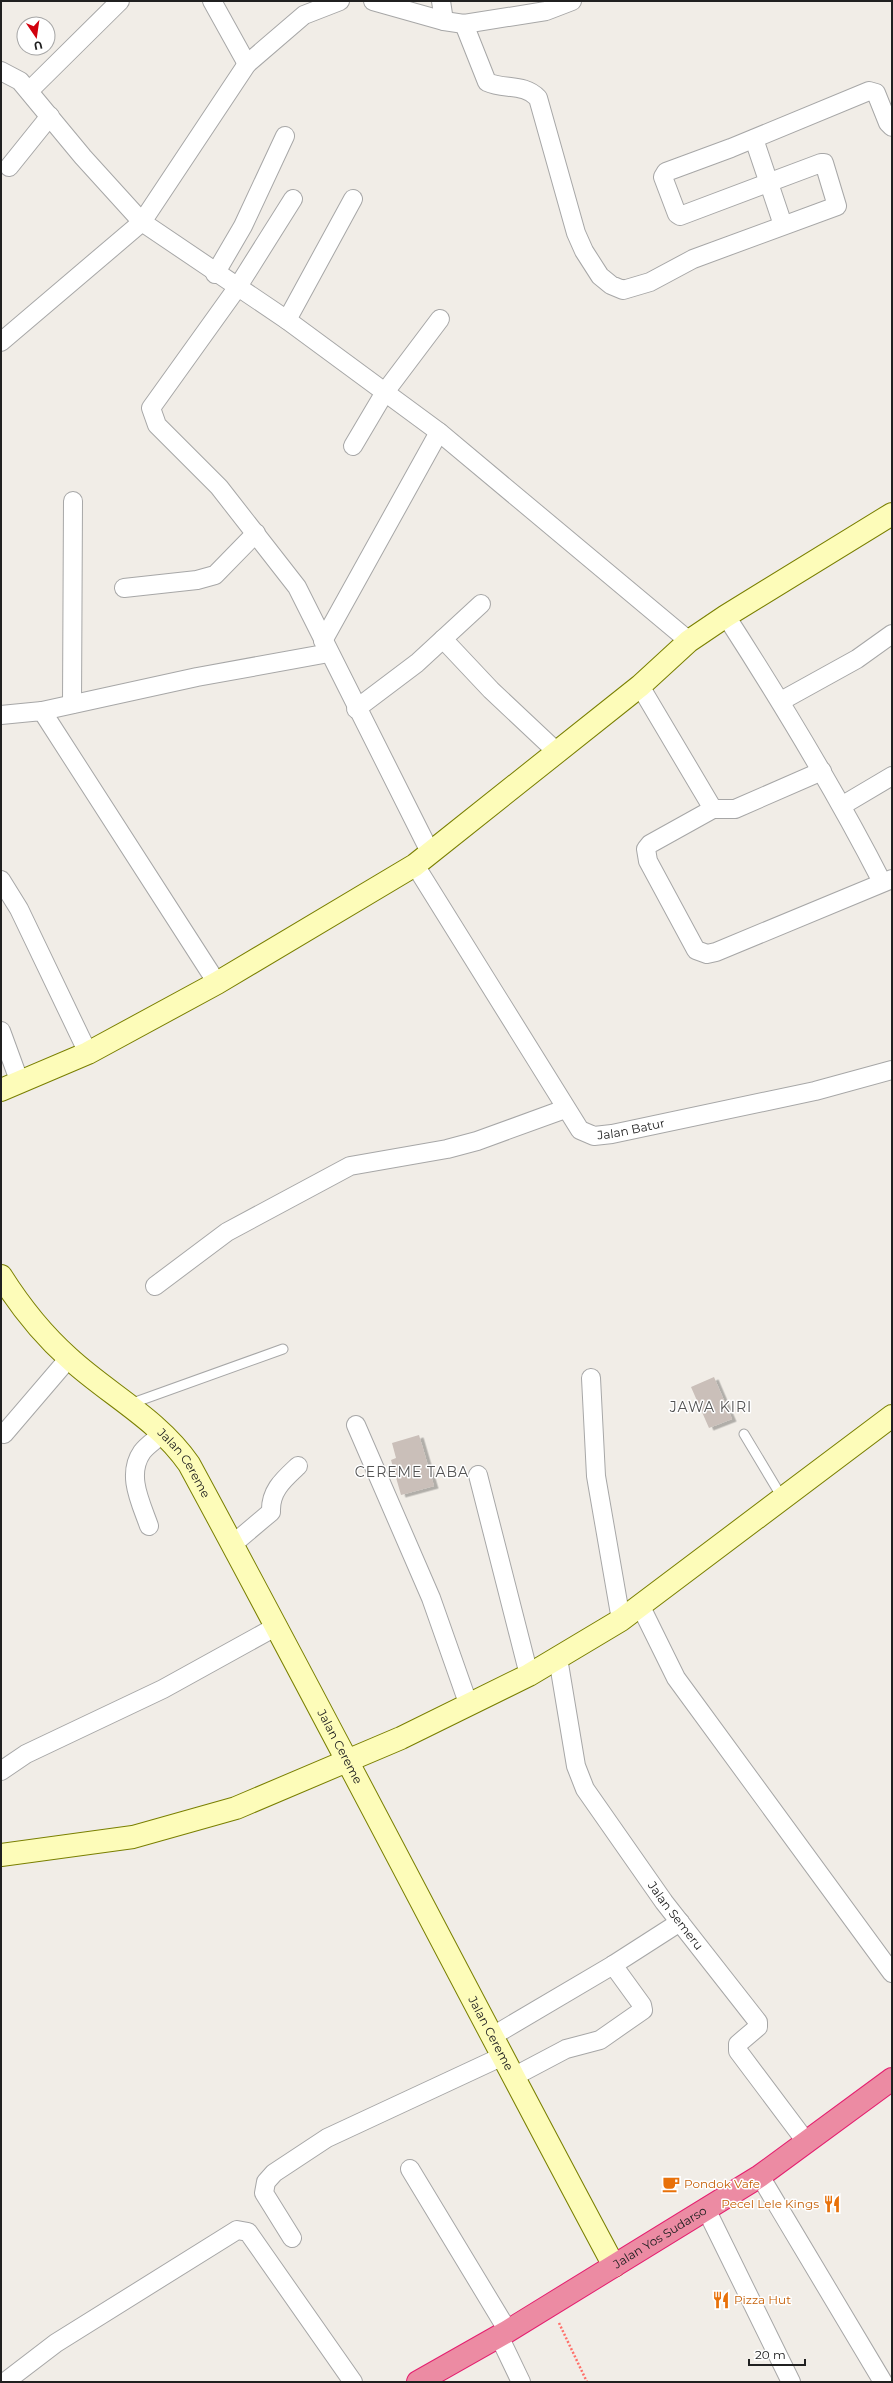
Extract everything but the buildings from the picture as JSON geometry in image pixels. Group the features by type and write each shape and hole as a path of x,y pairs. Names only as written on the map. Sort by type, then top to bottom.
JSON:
{"highway":[{"name":"Jalan Yos Sudarso","path":"418,2382 551,2305 760,2176 807,2143 892,2079"}],"street":[{"path":"29,91 120,1"},
{"path":"212,1 247,64"},
{"path":"1,342 142,222 247,64 304,15 340,1"},
{"path":"373,1 444,21 464,24 546,12 572,1"},
{"path":"441,1 444,21"},
{"path":"464,24 487,82 526,89 538,98 574,227 584,251 600,276 611,285 623,290 650,282 680,265 783,225 836,207 837,204 823,163 680,216 677,214 663,177 666,172 869,91 876,93 888,122 892,127"},
{"path":"1,71 20,80 83,157 142,222 215,274 287,320 439,432 689,642"},
{"path":"9,167 50,116"},
{"path":"215,274 243,226 285,136"},
{"path":"754,138 783,225"},
{"path":"237,288 293,199"},
{"path":"287,320 353,199"},
{"name":"Jalan Batur","path":"237,288 151,408 157,425 219,487 256,533 300,593 356,709 423,860 565,1109 580,1130 594,1136 612,1134 814,1091 892,1070"},
{"path":"353,446 385,392 440,319"},
{"path":"1,715 42,711 326,647 439,432"},
{"path":"72,704 73,501"},
{"path":"1,1031 10,1086 88,1053 217,983 423,860 640,686 689,642 726,616 892,514"},
{"path":"124,588 197,580 215,575 256,533"},
{"path":"356,709 417,663 481,604"},
{"path":"726,616 781,701 887,880 716,952 700,953 696,950 648,861 646,849 650,844 713,808 734,809 822,771"},
{"path":"781,701 857,659 892,634"},
{"path":"443,639 492,690 558,753"},
{"path":"640,686 713,808"},
{"path":"42,711 217,983"},
{"path":"843,805 892,776"},
{"path":"1,880 19,909 88,1053"},
{"path":"155,1286 227,1232 350,1166 447,1149 565,1109"},
{"name":"Jalan Cereme","path":"1,1276 17,1301 46,1336 69,1358 163,1433 189,1464 277,1626 501,2057 614,2266"},
{"path":"4,1434 69,1358"},
{"path":"591,1378 596,1482 621,1620"},
{"path":"1,1855 133,1837 236,1808 401,1738 468,1703 529,1675 641,1607 892,1416"},
{"path":"356,1424 431,1598 468,1703"},
{"path":"149,1526 135,1487 135,1472 142,1451 163,1433"},
{"path":"232,1544 271,1512 271,1503 278,1484 298,1466"},
{"path":"478,1475 529,1675"},
{"path":"641,1607 676,1678 892,1973"},
{"path":"1,1771 26,1754 163,1689 277,1626"},
{"name":"Jalan Semeru","path":"558,1658 580,1778 594,1802 680,1922 758,2022 758,2027 738,2044 738,2051 807,2143"},
{"path":"491,2037 613,1965 680,1922"},
{"path":"513,2077 566,2049 600,2040 642,2010 642,2005 613,1965"},
{"path":"292,2238 264,2193 266,2182 274,2173 327,2138 501,2057"},
{"path":"410,2169 504,2333 521,2382"},
{"path":"760,2176 882,2382"},
{"path":"706,2209 791,2382"},
{"path":"5,2382 56,2343 237,2230 248,2232 352,2382"}],"lane":[{"path":"128,1405 283,1349"},
{"path":"744,1434 783,1499"}],"path":[{"path":"551,2305 587,2382"}],"place":[{"name":"Pondok Vafe","path":"671,2184"},
{"name":"Pecel Lele Kings","path":"832,2204"},
{"name":"Pizza Hut","path":"721,2300"}],"district":[{"name":"JAWA KIRI","path":"711,1407"},
{"name":"CEREME TABA","path":"412,1472"}]}
